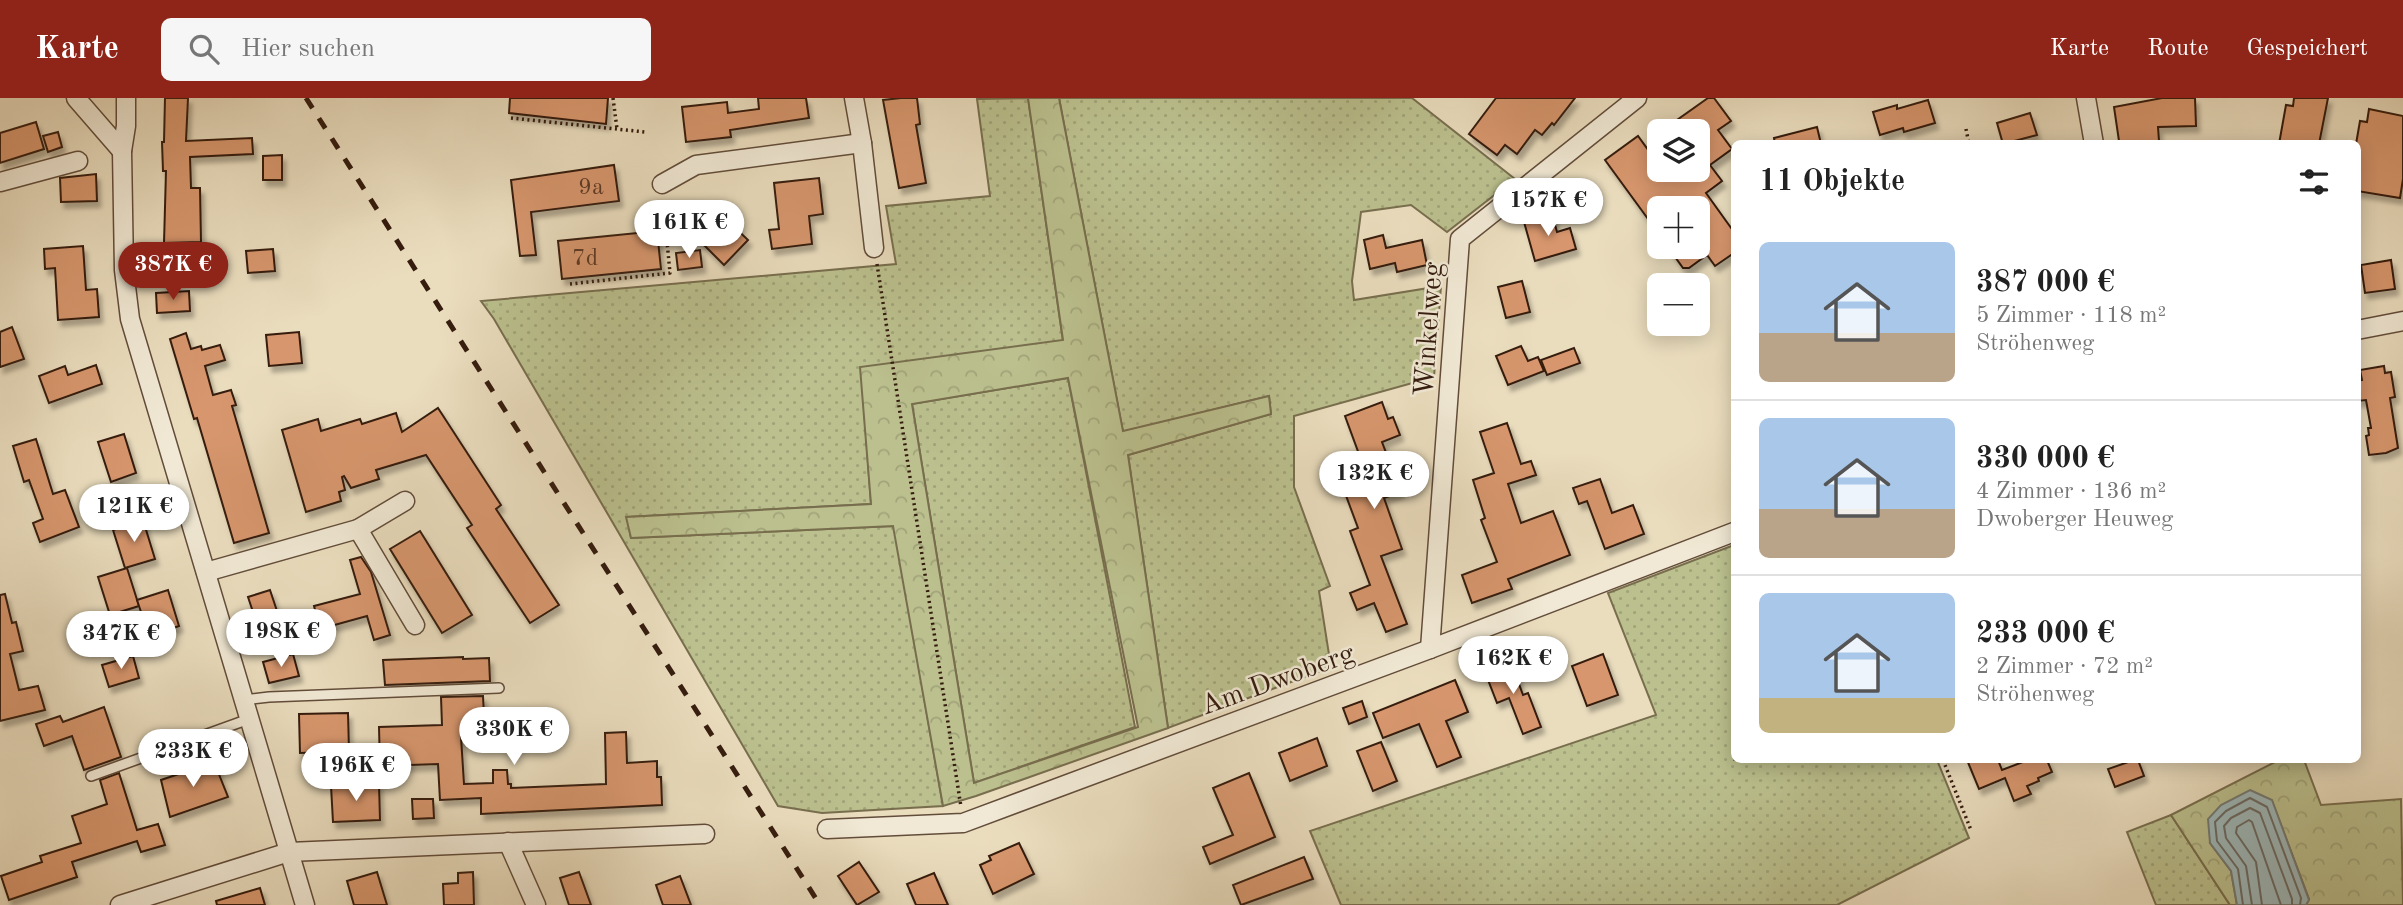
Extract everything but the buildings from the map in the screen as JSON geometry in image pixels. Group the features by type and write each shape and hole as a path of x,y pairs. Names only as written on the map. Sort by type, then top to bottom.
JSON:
{"street":[{"path":"76,98 122,151"},
{"path":"126,98 122,151 124,270 130,319 305,905"},
{"path":"854,98 874,248"},
{"name":"Winkelweg","path":"1430,649 1460,239 1637,98"},
{"path":"2086,98 2093,140"},
{"path":"662,184 696,165 862,143"},
{"path":"0,182 78,161"},
{"path":"2361,329 2403,321"},
{"path":"206,572 358,529 405,501"},
{"path":"358,529 415,625"},
{"name":"Am Dwoberg","path":"827,829 963,823 1430,649 1731,533"},
{"path":"120,905 289,852 705,834"},
{"path":"508,842 536,905"}],"lane":[{"path":"244,700 499,688"},
{"path":"91,776 249,719"}],"path":[{"path":"613,98 617,129"},
{"path":"511,118 645,132"},
{"path":"1966,129 1968,140"},
{"path":"570,284 670,273 662,184"},
{"path":"874,248 963,823"},
{"path":"1944,763 1971,830"}],"green space":[{"path":"1028,98 1063,341 861,368 871,504 627,517 631,538 894,526 943,806 822,813 778,806 481,301 896,264 886,206 990,196 977,99"},
{"path":"1028,98 1059,98 1123,431 1269,396 1271,414 1128,455 1168,728 943,806 893,526 631,538 626,517 871,504 860,367 1063,340","holes":["1068,378 1138,727 974,783 912,404"]},
{"path":"1059,98 1412,98 1515,179 1447,232 1411,205 1361,212 1352,281 1354,300 1441,286 1434,377 1294,416 1294,487 1330,586 1319,591 1331,667 1168,728 1128,455 1271,414 1269,396 1123,432"},
{"path":"1068,378 1135,727 974,783 912,404"},
{"path":"1731,546 1731,763 1938,763 1969,838 1837,905 1341,905 1310,831 1656,715 1608,593"},
{"path":"2273,763 2305,763 2321,805 2401,799 2403,905 2306,905 2309,899 2272,801 2210,843 2231,871 2237,905 2230,905 2171,815"},
{"path":"2171,815 2230,905 2156,905 2127,832"}],"water":[{"path":"2250,790 2272,800 2309,900 2306,905 2237,905 2231,871 2210,843 2208,819 2221,805"}],"railway":[{"path":"306,98 820,905"}]}
